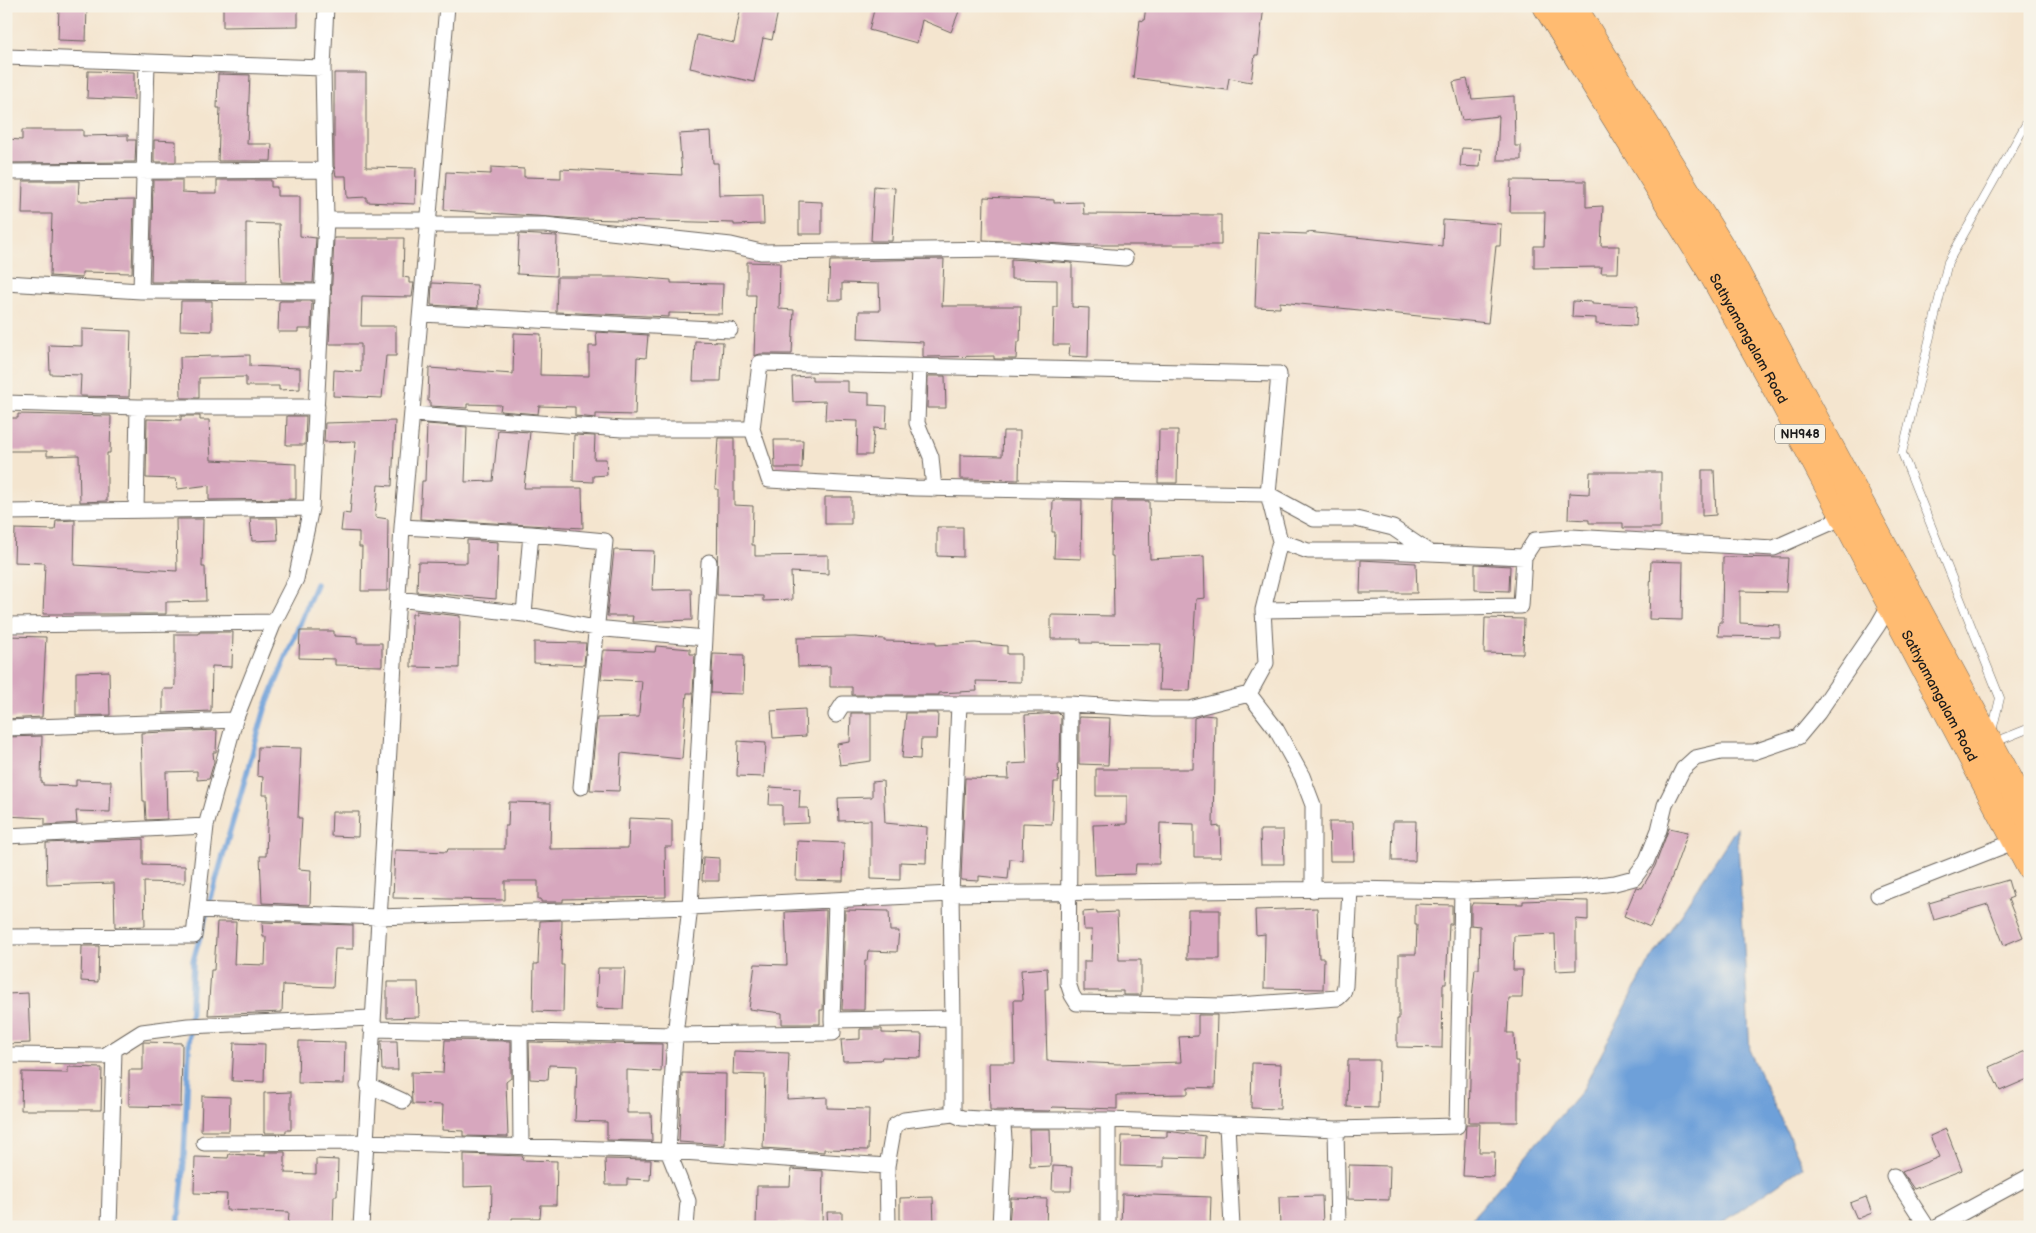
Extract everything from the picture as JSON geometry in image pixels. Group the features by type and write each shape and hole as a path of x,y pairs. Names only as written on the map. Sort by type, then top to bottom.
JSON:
{"highway":[{"name":"Sathyamangalam Road","path":"1547,6 1713,274 1890,604 1979,750"},
{"name":"Sathyamangalam Road","path":"1572,6 1731,264 1801,390 1979,750 2023,830 2030,866"}],"street":[{"path":"6,937 194,936 206,826 235,720 274,622 296,579 311,508 326,220 322,68 326,6"},
{"path":"361,1227 371,1023 402,527 422,314 447,6"},
{"path":"6,57 322,68"},
{"path":"141,291 147,62"},
{"path":"6,172 326,170"},
{"path":"326,220 545,225 731,245 762,252 1007,249 1125,258"},
{"path":"6,283 141,291 322,292"},
{"path":"422,314 730,330"},
{"path":"836,715 843,704 1070,704 1190,709 1249,694 1266,663 1263,610 1280,541 1268,494 1278,374 760,363 752,429 770,480 934,489 1268,494 1314,519 1356,519 1393,528 1430,553"},
{"path":"919,367 917,423 931,457 934,489"},
{"path":"6,403 317,407"},
{"path":"136,510 138,406"},
{"path":"413,414 622,429 752,429"},
{"path":"6,512 311,508"},
{"path":"1263,610 1521,606 1524,557 1535,540 1571,537 1774,548 1844,517"},
{"path":"402,527 531,534 605,541 595,628 581,787"},
{"path":"524,614 531,534"},
{"path":"1280,541 1308,551 1524,557"},
{"path":"686,1227 688,1201 668,1151 675,1035 690,907 709,562"},
{"path":"398,599 524,614 595,628 705,638"},
{"path":"198,910 378,917 836,902 951,894 1350,889 1462,891 1581,887 1615,883 1634,878 1646,862 1659,830 1665,804 1683,769 1695,758 1721,752 1754,752 1798,737 1818,713 1878,625 1890,604"},
{"path":"6,625 274,622"},
{"path":"1249,694 1276,729 1302,776 1313,805 1313,890"},
{"path":"953,1114 951,894 959,704"},
{"path":"1070,704 1068,983 1077,1003 1223,1006 1338,998 1346,986 1350,889"},
{"path":"6,728 235,720"},
{"path":"6,836 206,826"},
{"path":"1878,895 2023,830"},
{"path":"888,1227 887,1166 894,1126 904,1120 953,1114 962,1118 1000,1120 1108,1120 1336,1129 1457,1126 1462,891"},
{"path":"6,1055 104,1056 142,1032 193,1025 371,1023 520,1032 675,1035 832,1033 836,902"},
{"path":"832,1020 953,1018"},
{"path":"520,1032 521,1147"},
{"path":"110,1227 114,1050"},
{"path":"368,1086 403,1101"},
{"path":"1000,1120 1004,1126 1000,1227"},
{"path":"1108,1120 1108,1227"},
{"path":"1227,1124 1232,1227"},
{"path":"1336,1129 1338,1227"},
{"path":"204,1143 365,1142 668,1151 887,1166"},
{"path":"1894,1176 1927,1227"},
{"path":"1936,1227 2030,1176"}],"lane":[{"path":"1979,750 2000,698 1902,453 1948,262 2030,117"},
{"path":"1979,750 2030,728"}],"water":[{"path":"1737,827 1750,1052 1803,1167 1716,1227 1470,1227 1473,1217 1583,1089 1648,964"}],"building":[{"path":"59,6 87,6 86,41 58,40"},
{"path":"223,6 298,6 298,26 223,27"},
{"path":"741,6 779,6 772,40 763,38 754,82 690,68 697,35 734,43"},
{"path":"875,6 961,6 951,32 922,20 917,43 869,30"},
{"path":"1146,6 1264,6 1258,55 1255,55 1251,82 1229,78 1227,90 1133,78 1140,20 1144,21"},
{"path":"88,71 134,72 134,100 87,98"},
{"path":"334,73 366,73 366,167 416,168 415,204 367,202 367,197 347,198 346,176 336,176 334,166"},
{"path":"218,74 250,75 247,144 272,144 271,161 218,161 220,108 217,108"},
{"path":"1467,79 1472,99 1514,96 1515,146 1521,146 1521,160 1497,160 1499,116 1462,120 1453,82"},
{"path":"22,130 83,130 83,136 128,135 128,140 136,140 135,162 6,163 6,139 22,140"},
{"path":"711,132 713,163 718,163 719,195 763,194 764,224 734,225 734,223 580,219 444,210 446,172 491,174 491,167 524,169 524,177 561,178 561,169 682,175 679,134"},
{"path":"154,140 176,141 176,162 154,162"},
{"path":"1462,148 1481,149 1480,167 1460,166"},
{"path":"153,180 182,180 182,192 217,193 217,180 271,180 271,187 277,187 277,196 300,196 300,236 316,238 313,283 281,282 279,224 246,223 246,282 151,282"},
{"path":"1511,180 1586,181 1586,207 1603,206 1601,246 1619,246 1618,273 1601,273 1602,267 1534,268 1534,246 1544,246 1545,212 1510,212"},
{"path":"23,181 79,181 78,201 134,200 132,273 82,272 82,278 50,276 52,214 22,214"},
{"path":"874,186 895,188 892,241 871,241"},
{"path":"984,197 1054,200 1054,203 1083,202 1084,214 1221,215 1221,245 1084,245 983,240"},
{"path":"799,201 822,202 822,234 799,234"},
{"path":"1443,220 1501,224 1500,246 1496,246 1488,323 1280,302 1280,308 1255,307 1258,232 1307,234 1307,232 1442,246"},
{"path":"519,234 557,236 556,276 517,274"},
{"path":"334,238 404,238 403,277 409,278 409,283 414,283 412,297 362,296 361,326 396,326 396,356 386,356 382,398 333,396 334,370 361,372 361,344 329,344"},
{"path":"944,259 942,306 1021,306 1020,342 1017,342 1016,359 994,359 994,356 923,357 923,342 858,339 859,311 880,311 879,284 842,283 842,300 828,300 830,261"},
{"path":"1011,259 1072,263 1072,307 1089,308 1088,357 1069,356 1070,345 1053,345 1054,307 1057,307 1057,280 1011,279"},
{"path":"747,262 780,263 779,309 794,310 792,354 760,354 754,356 756,295 747,295"},
{"path":"557,277 632,277 671,280 671,283 723,284 722,314 669,313 669,317 556,312"},
{"path":"432,283 477,285 478,308 431,305"},
{"path":"181,301 212,301 212,331 180,330"},
{"path":"312,301 311,329 298,329 298,332 278,332 279,302"},
{"path":"1573,301 1592,302 1592,304 1637,306 1636,326 1596,324 1596,318 1572,317"},
{"path":"82,329 131,331 129,397 80,396 81,375 50,374 49,345 82,346"},
{"path":"596,332 648,335 646,358 637,357 635,415 596,414 596,418 575,416 575,407 539,406 538,414 500,411 501,405 467,404 467,408 430,406 430,401 428,401 429,368 513,374 514,333 541,334 540,375 589,376 589,346 597,346"},
{"path":"695,341 723,342 721,381 693,381"},
{"path":"250,355 250,366 300,368 300,389 279,390 279,386 246,386 246,377 199,378 199,398 181,398 180,357"},
{"path":"812,376 812,381 848,381 848,392 869,393 869,405 887,406 886,429 874,428 872,455 857,455 858,421 825,420 826,401 793,402 792,377"},
{"path":"928,376 945,376 946,408 927,408"},
{"path":"18,414 111,416 110,453 107,453 107,501 80,502 79,455 47,456 47,451 6,451 6,418 18,418"},
{"path":"181,416 200,416 200,420 209,420 211,460 296,464 296,499 209,500 209,485 178,489 176,479 146,478 147,419 181,420"},
{"path":"287,416 306,416 305,445 286,445"},
{"path":"395,421 392,486 378,485 375,517 388,519 387,591 361,591 362,547 359,547 359,532 341,531 343,513 350,514 356,441 324,442 325,423"},
{"path":"427,424 467,427 465,482 493,481 498,430 530,432 524,488 582,488 583,528 420,519 422,481 425,481"},
{"path":"1159,430 1178,430 1177,483 1158,483"},
{"path":"1003,431 1020,431 1019,480 960,479 960,455 1002,456"},
{"path":"574,435 595,436 594,459 606,459 607,475 593,476 593,482 573,481"},
{"path":"718,438 734,438 734,505 753,506 752,545 755,545 755,556 828,555 828,574 791,572 792,600 763,601 763,596 717,595 718,489 715,489"},
{"path":"774,440 803,440 802,468 775,468"},
{"path":"1702,470 1714,470 1716,515 1702,516"},
{"path":"1590,472 1661,472 1661,528 1623,528 1623,523 1589,523 1589,520 1568,519 1569,493 1589,494"},
{"path":"825,497 851,497 851,524 825,524"},
{"path":"1053,500 1082,500 1081,559 1054,558 1055,532 1052,532"},
{"path":"1112,501 1149,501 1150,559 1204,556 1205,598 1196,599 1190,691 1159,690 1161,644 1081,643 1081,639 1051,639 1051,615 1114,616 1113,556 1111,556"},
{"path":"250,518 277,518 278,540 252,541"},
{"path":"176,519 203,519 202,567 205,567 206,601 166,602 166,614 43,614 45,563 14,562 15,529 55,530 56,521 75,520 74,565 177,571"},
{"path":"937,527 963,527 963,557 937,556"},
{"path":"467,540 498,542 496,599 417,592 418,562 467,563"},
{"path":"614,550 654,551 652,590 691,589 692,620 632,622 633,616 607,616"},
{"path":"1723,557 1788,558 1786,592 1740,591 1740,623 1780,625 1780,637 1718,636 1719,622 1722,622"},
{"path":"1361,560 1416,563 1417,593 1360,593"},
{"path":"1651,561 1683,562 1682,620 1649,619"},
{"path":"1475,564 1510,566 1509,591 1475,590"},
{"path":"416,611 460,616 459,668 411,667 412,614 416,614"},
{"path":"1485,618 1524,619 1523,654 1484,653"},
{"path":"300,631 334,631 334,636 357,637 357,643 382,643 382,666 335,665 335,659 299,658"},
{"path":"199,632 233,632 232,667 212,666 211,711 163,713 163,689 174,689 175,684 175,634 199,634"},
{"path":"6,636 46,637 42,717 6,719"},
{"path":"855,637 884,639 884,641 936,642 936,645 975,643 1007,646 1007,654 1021,654 1021,682 976,681 977,691 939,693 939,695 852,695 852,687 830,687 830,666 798,667 797,638"},
{"path":"534,642 586,643 584,665 534,663"},
{"path":"656,646 690,649 690,654 695,654 693,693 687,693 682,759 621,753 619,791 590,790 597,718 639,717 642,681 601,679 604,650 655,652"},
{"path":"713,654 744,655 743,694 711,693"},
{"path":"109,671 110,715 76,716 76,672"},
{"path":"805,709 806,736 773,738 771,711"},
{"path":"851,713 871,713 871,761 840,765 837,744 850,742"},
{"path":"906,713 938,713 937,739 921,739 920,759 902,758"},
{"path":"1058,713 1061,716 1060,764 1058,764 1059,782 1054,782 1052,824 1023,823 1022,860 1010,859 1008,879 979,876 979,881 961,880 965,778 1009,779 1008,764 1027,763 1025,715"},
{"path":"1203,715 1215,716 1213,827 1220,826 1221,857 1194,857 1194,824 1160,823 1159,864 1136,864 1135,874 1095,875 1093,825 1127,824 1127,796 1096,796 1096,769 1193,769 1194,718"},
{"path":"1079,717 1110,718 1108,765 1079,764"},
{"path":"217,730 216,752 213,752 214,762 209,779 197,780 197,771 166,772 167,819 146,820 145,801 143,801 141,733"},
{"path":"42,736 41,782 43,782 43,785 76,786 76,780 111,781 110,812 76,811 77,823 45,825 45,818 6,816 6,737"},
{"path":"738,741 766,743 764,777 737,776"},
{"path":"258,747 301,748 298,818 302,818 299,869 311,870 310,905 262,903 260,856 266,856 268,795 262,795 263,777 257,776"},
{"path":"883,781 885,823 927,827 926,863 900,862 900,880 871,879 871,820 839,821 838,798 872,797 872,782"},
{"path":"770,787 800,789 799,808 808,808 809,823 782,824 782,805 769,805"},
{"path":"509,802 551,803 550,849 628,848 629,818 672,820 672,847 665,847 666,897 563,899 563,902 541,902 541,899 538,899 538,881 505,881 505,900 393,898 395,850 447,852 448,849 505,849 505,826 508,826"},
{"path":"332,812 359,812 358,837 331,836"},
{"path":"1393,821 1416,821 1415,861 1392,861"},
{"path":"1329,822 1353,822 1354,861 1330,861"},
{"path":"1669,828 1688,832 1669,885 1650,927 1624,916 1636,887 1642,888 1655,866"},
{"path":"1260,830 1283,830 1284,864 1261,864"},
{"path":"143,839 143,865 185,866 185,883 144,882 145,926 115,927 114,883 47,885 46,843"},
{"path":"797,841 844,843 843,881 796,880"},
{"path":"703,857 719,858 719,881 702,881"},
{"path":"2008,880 2013,897 2008,899 2023,937 2004,945 1988,904 1934,920 1929,903"},
{"path":"1523,901 1588,901 1588,920 1576,919 1576,970 1556,971 1555,934 1514,936 1513,970 1523,970 1522,998 1509,998 1507,1033 1514,1033 1515,1061 1518,1061 1518,1122 1469,1122 1472,998 1475,969 1479,969 1480,926 1471,925 1471,906 1473,903 1523,904"},
{"path":"1415,904 1452,905 1452,924 1449,924 1446,984 1443,984 1442,1048 1397,1047 1399,954 1416,954 1417,925 1415,925"},
{"path":"1317,908 1319,958 1324,958 1323,989 1264,988 1265,934 1256,935 1255,910"},
{"path":"826,910 823,1010 820,1010 820,1024 782,1024 782,1013 749,1009 755,964 787,965 785,912"},
{"path":"845,910 889,911 890,931 899,931 897,952 868,951 867,961 865,961 864,1010 842,1010"},
{"path":"1188,910 1220,910 1220,959 1187,959"},
{"path":"1097,911 1097,913 1117,912 1119,960 1141,960 1141,995 1123,995 1123,991 1084,991 1084,961 1091,961 1092,930 1084,930 1083,912"},
{"path":"562,920 561,965 564,965 563,1012 533,1011 534,964 538,964 540,921"},
{"path":"217,922 236,922 234,964 265,965 266,937 263,937 262,922 353,925 353,949 335,949 333,987 283,985 282,1012 208,1015 211,970 214,970"},
{"path":"82,946 99,946 98,982 81,981"},
{"path":"598,968 625,968 623,1009 596,1008"},
{"path":"1047,968 1048,989 1045,989 1047,1061 1118,1064 1181,1062 1179,1037 1198,1036 1198,1015 1217,1015 1215,1088 1188,1087 1188,1094 1117,1095 1117,1109 1053,1107 1049,1111 990,1110 989,1063 1015,1063 1014,1000 1023,1000 1021,970"},
{"path":"387,982 418,982 419,1017 387,1018"},
{"path":"28,993 30,1043 6,1044 6,994"},
{"path":"860,1029 882,1029 882,1033 922,1034 921,1058 882,1057 881,1060 843,1061 841,1040 860,1039"},
{"path":"445,1040 511,1041 511,1078 506,1082 508,1137 463,1136 463,1131 442,1130 443,1105 412,1104 411,1072 443,1073"},
{"path":"299,1041 345,1042 344,1084 298,1083"},
{"path":"381,1041 397,1041 398,1070 382,1070"},
{"path":"143,1042 182,1043 181,1107 129,1106 129,1070 143,1070"},
{"path":"529,1042 662,1044 661,1072 627,1070 627,1113 651,1113 652,1141 607,1140 607,1122 575,1121 577,1066 549,1065 548,1080 530,1079"},
{"path":"234,1043 265,1044 264,1082 232,1081"},
{"path":"2030,1049 2030,1078 2000,1091 1989,1067"},
{"path":"734,1051 789,1053 787,1099 827,1097 827,1108 869,1109 868,1150 824,1149 824,1152 763,1148 765,1075 733,1074"},
{"path":"1348,1060 1379,1060 1378,1108 1347,1107"},
{"path":"1252,1063 1281,1064 1280,1109 1251,1108"},
{"path":"68,1067 102,1068 101,1110 21,1110 22,1072 68,1073"},
{"path":"682,1073 726,1074 725,1145 679,1142"},
{"path":"291,1092 291,1130 286,1130 286,1133 264,1133 264,1093"},
{"path":"202,1096 230,1097 229,1131 201,1131"},
{"path":"1466,1124 1480,1124 1479,1152 1495,1152 1494,1177 1463,1176"},
{"path":"1029,1129 1050,1129 1051,1166 1030,1167"},
{"path":"1946,1129 1962,1170 1914,1189 1902,1172 1939,1157 1930,1136"},
{"path":"1167,1131 1205,1136 1204,1158 1164,1157 1164,1167 1121,1166 1122,1136 1167,1137"},
{"path":"265,1152 285,1152 285,1173 316,1174 316,1159 338,1160 337,1196 334,1196 333,1227 288,1227 289,1212 226,1210 227,1194 194,1193 195,1157 228,1158 229,1154 265,1156"},
{"path":"464,1154 523,1156 522,1160 557,1161 556,1205 541,1205 540,1218 512,1218 512,1227 491,1227 492,1186 464,1187"},
{"path":"605,1159 651,1160 650,1180 627,1179 627,1185 606,1185"},
{"path":"1349,1165 1390,1166 1389,1200 1348,1199"},
{"path":"1053,1166 1072,1167 1071,1191 1052,1191"},
{"path":"791,1169 823,1171 822,1224 779,1222 779,1227 756,1227 757,1186 790,1186"},
{"path":"1122,1194 1211,1197 1210,1227 1121,1227"},
{"path":"1322,1196 1323,1227 1280,1227 1279,1197"},
{"path":"933,1197 934,1224 900,1225 900,1198"},
{"path":"1866,1197 1872,1213 1857,1219 1850,1203"},
{"path":"1011,1198 1047,1199 1046,1227 1009,1227"},
{"path":"827,1212 842,1212 842,1226 828,1227"}],"waterway":[{"path":"178,1227 183,1178 193,961 265,709 316,584"}]}
